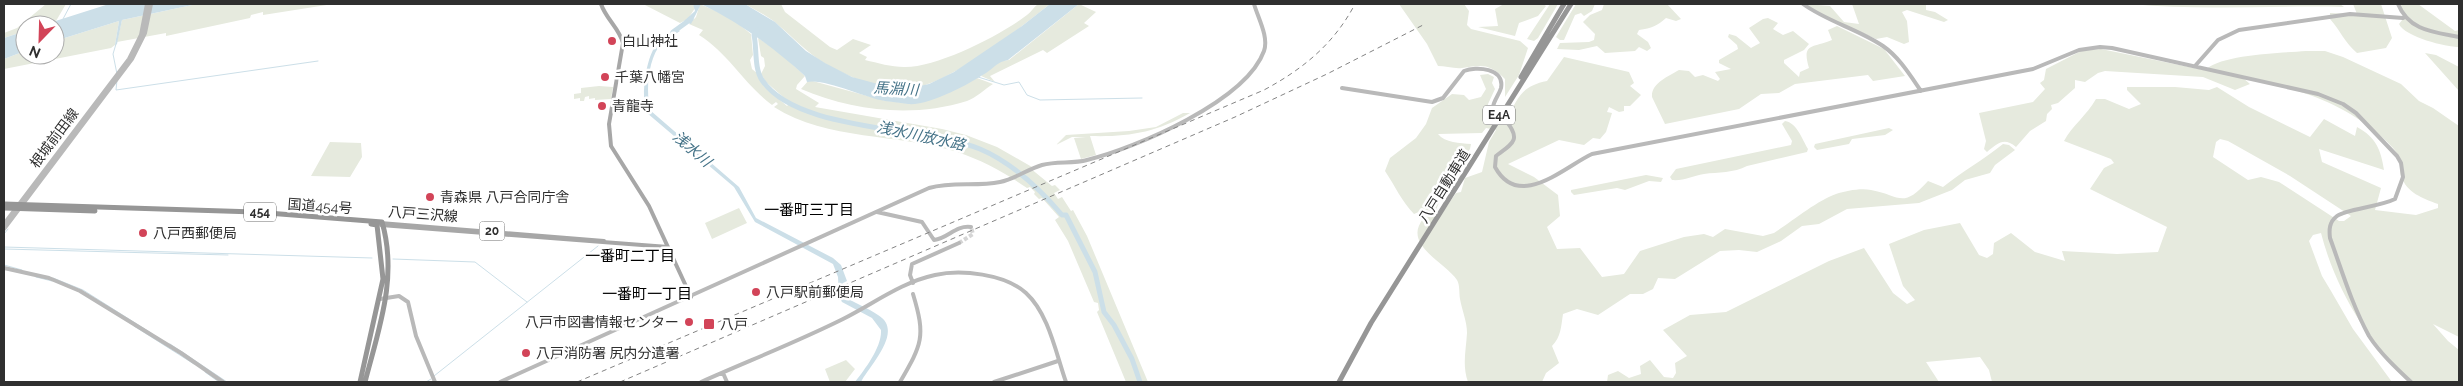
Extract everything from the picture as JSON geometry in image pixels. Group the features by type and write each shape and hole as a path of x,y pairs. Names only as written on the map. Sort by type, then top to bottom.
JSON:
{"highway":[{"name":"八戸自動車道","path":"1338,382 1357,345 1564,4"},
{"name":"八戸自動車道","path":"1432,222 1571,4"},
{"name":"国道454号","path":"4,206 254,215 381,224"},
{"path":"365,382 383,298 381,224"},
{"path":"360,382 383,298"}],"main road":[{"path":"601,4 604,13 620,32 623,43 609,124 611,146 617,158 643,194 690,297"},
{"name":"八戸三沢線","path":"381,224 668,247"}],"street":[{"name":"根城前田線","path":"18,207 140,45 149,19 149,4"},
{"path":"500,382 939,184 991,183 1011,179 1048,164 1088,160 1172,126 1229,94 1248,77 1263,53 1264,41 1254,4"},
{"path":"1803,4 1822,16 1882,46 1896,58 1921,91"},
{"path":"2398,4 2403,18"},
{"path":"2195,66 2224,36 2239,30 2350,14 2403,18 2421,29 2459,37"},
{"path":"1342,88 1432,102 1443,98 1461,73 1467,69 1479,68 1492,72 1500,80 1502,86 1493,103 1493,107 1512,128 1515,137 1513,143 1496,156 1495,167 1509,182 1526,188 1536,186 1571,163 1592,154 2039,68 2078,50 2092,46 2303,89 2329,97 2356,114 2397,156 2401,163 2403,177 2394,199 2383,205 2338,215 2332,221 2329,229 2332,246 2363,325 2390,362 2411,382"},
{"path":"4,224 18,207"},
{"path":"4,229 18,207"},
{"path":"877,212 922,222 934,240 941,239 962,226 971,228"},
{"path":"913,283 910,275 912,264 959,243"},
{"path":"4,268 50,278 80,291 181,353 223,382"},
{"path":"701,382 855,312 913,283 947,274 996,280 1017,287 1027,294 1039,310 1066,382"},
{"path":"900,382 922,343 922,327 913,294"},
{"path":"383,298 399,296 406,299 410,305 416,336 435,382"},
{"path":"994,382 1058,361"},
{"path":"723,373 726,382"},
{"path":"713,377 716,382"}],"shaded area":[{"path":"46,4 66,4 60,15 33,15"},
{"path":"197,4 333,4 263,15 263,12 251,15 250,18 166,36 166,33 117,42 122,20"},
{"path":"643,4 693,4 695,8 688,19 680,23"},
{"path":"700,4 731,18 751,34 753,55 750,60 752,69 758,74 765,87 787,106 790,103 766,82 761,74 765,66 758,38 776,49 805,76 796,89 819,103 815,107 942,129 966,135 997,147 1032,167 1030,168 1052,186 1055,185 1060,190 1054,193 1058,199 1062,197 1071,211 1073,210 1087,236 1148,382 1126,382 1097,312 1099,310 1098,303 1094,302 1068,241 1055,220 1059,217 1042,198 1039,199 1034,194 1035,192 1030,187 1027,188 994,168 957,152 934,146 817,126 795,118 774,107 778,104 776,102 772,105 762,97 719,51 699,35 703,30 689,24 696,17"},
{"path":"745,4 781,4 785,12 830,47 837,50 853,39 871,45 859,53 867,57 865,60 889,66 904,67 933,62 968,49 1016,23 1038,4 1050,4 1000,43 959,69 939,80 920,87 894,90 851,77 824,63 773,21"},
{"path":"1079,4 1096,12 1084,23 1089,26 1047,53 1043,50 990,76 995,82 981,76 1000,61 1009,60"},
{"path":"1399,4 1464,4 1469,11 1467,25 1471,29 1520,41 1528,48 1519,75 1505,97 1505,79 1490,68 1485,66 1456,68 1438,66 1427,44"},
{"path":"1504,4 1543,4 1546,6 1538,16 1519,23 1515,36 1478,27 1498,26 1495,9"},
{"path":"1550,4 1558,4 1538,38 1534,41 1527,39"},
{"path":"1576,4 1595,4 1592,11 1584,16 1581,13 1575,15 1564,40 1560,40 1556,37"},
{"path":"1604,4 1667,4 1681,19 1676,21 1666,18 1654,26 1639,30 1637,34 1648,42 1651,48 1647,51 1639,47 1635,51 1605,53 1597,46 1579,50 1557,49 1560,43 1589,42 1594,40 1595,34 1583,22 1590,15 1602,10"},
{"path":"1805,4 1830,6 1844,22 1859,24 1852,4 1926,4 1926,10 1935,12 1948,20 1944,22 1907,10 1902,12 1907,21 1909,42 1904,44 1887,37 1876,39 1823,15"},
{"path":"2131,4 2340,4 2344,7 2184,7"},
{"path":"2353,4 2381,4 2392,38 2386,48 2357,53 2346,41 2330,19 2330,13 2357,14"},
{"path":"2401,4 2418,4 2455,31 2459,30 2459,47 2426,40 2403,29 2399,24 2403,19"},
{"path":"1768,18 1778,23 1773,29 1783,35 1793,31 1809,44 1804,50 1784,60 1784,63 1799,77 1800,72 1809,68 1807,60 1808,50 1811,47 1832,40 1828,30 1837,26 1884,49 1905,76 1873,81 1868,75 1795,84 1779,93 1761,94 1739,109 1665,124 1652,97 1652,92 1657,84 1679,70 1689,71 1695,77 1703,75 1718,81 1720,79 1715,72 1731,69 1719,63 1719,60 1738,49 1737,45 1728,37 1729,34 1736,36 1751,48 1760,43 1749,28"},
{"path":"119,21 115,45 111,48 65,57 65,38"},
{"path":"15,29 15,34 4,38 4,33"},
{"path":"2101,49 2243,78 2250,84 2235,90 2203,77 2105,71 2098,73 2085,82 2075,80 2075,88 2058,103 2051,105 2052,109 2047,114 2046,121 2030,131 2016,147 2008,142 2001,142 1987,152 1984,149 1986,141 1979,113 2033,102 2045,89 2040,83 2044,80 2046,69 2083,50"},
{"path":"2325,51 2343,57 2401,84 2419,101 2459,126 2459,337 2433,324 2459,350 2459,382 2408,382 2393,366 2367,332 2344,294 2327,254 2321,233 2313,235 2309,241 2322,276 2353,329 2392,382 1992,382 1989,370 1980,357 1926,362 1939,382 1607,382 1608,375 1618,371 1629,378 1641,374 1640,366 1650,360 1664,377 1673,378 1676,373 1675,363 1687,356 1663,330 1690,315 1726,312 1829,261 1864,248 1893,293 1907,304 1915,300 1903,286 1889,244 1924,230 1960,223 1979,255 1987,258 1993,254 1994,243 2011,233 2035,252 2065,261 2062,251 2117,254 2158,252 2167,227 2090,189 2104,168 2114,163 2111,159 2064,141 2096,99 2105,99 2129,109 2141,104 2127,90 2127,87 2175,87 2209,90 2217,87 2249,107 2310,137 2324,119 2355,136 2357,127 2373,140 2379,150 2384,170 2319,149 2322,162 2381,188 2375,210 2416,215 2438,208 2438,204 2421,197 2407,187 2401,176 2400,159 2395,151 2390,144 2359,119 2318,98 2297,91 2275,84 2206,69 2226,60 2239,57","holes":["2220,139 2228,141 2290,176 2351,216 2344,221 2339,221 2279,182 2261,177 2248,180 2213,157 2216,142"]},
{"path":"2425,53 2436,55 2459,67 2459,91"},
{"path":"15,55 15,65 24,65 4,69 4,59"},
{"path":"1564,57 1629,72 1634,83 1630,86 1641,95 1630,106 1624,106 1624,111 1619,112 1609,107 1607,112 1612,113 1606,132 1600,139 1593,138 1584,145 1559,140 1508,164 1534,177 1558,195 1560,216 1547,227 1557,249 1580,248 1602,277 1624,274 1640,251 1684,237 1704,234 1713,237 1725,229 1763,236 1774,233 1821,201 1840,193 1867,189 1906,198 1919,190 1928,181 1943,187 2003,144 2009,145 2015,150 1995,165 1990,173 1965,180 1952,190 1919,203 1847,209 1819,224 1802,226 1781,241 1757,252 1739,250 1720,251 1675,279 1658,278 1653,289 1643,294 1630,294 1598,315 1577,309 1563,314 1559,335 1552,346 1559,363 1546,373 1542,382 1468,382 1465,364 1467,329 1458,282 1421,244 1418,236 1418,227 1424,218 1421,211 1414,214 1402,199 1385,171 1390,158 1416,138 1426,124 1432,108 1452,94 1464,95 1469,100 1481,97 1486,89 1480,75 1488,74 1494,77 1492,83 1495,89 1488,104 1489,115 1506,121 1521,94 1531,86 1547,81","holes":["1486,128 1496,130 1489,142 1482,172 1465,178 1461,192 1456,193 1443,212 1435,212 1452,174 1470,149 1471,144 1449,141 1438,134 1482,133"]},
{"path":"977,78 993,84 967,101 925,109 883,110 862,107 841,103 801,89 809,80 886,101 907,103 936,97"},
{"path":"613,87 611,99 595,100 595,98 589,99 589,96 585,97 584,101 580,101 580,98 574,99 574,94 581,93 581,88"},
{"path":"1183,113 1190,113 1165,125 1141,132 1117,136 1090,136 1096,155 1081,159 1074,138 1086,137 1072,137 1056,145 1066,135 1129,131 1156,127"},
{"path":"1785,121 1793,125 1799,132 1808,149 1807,152 1731,171 1704,174 1680,180 1672,180 1670,177 1676,169 1791,145 1792,141 1782,124"},
{"path":"1889,128 1893,130 1885,135 1852,139 1849,144 1817,150 1814,147 1815,144"},
{"path":"330,142 361,143 362,157 350,177 311,176"},
{"path":"1646,175 1663,178 1661,182 1649,181 1625,190 1617,188 1574,195 1571,192 1571,190"},
{"path":"739,208 747,223 712,239 705,223"},
{"path":"846,360 855,369 845,382 830,382 825,369"}],"water":[{"path":"109,4 197,4 122,20 117,44 115,45 119,21 65,38 65,18"},
{"path":"693,4 701,4 691,24 684,21 695,11"},
{"name":"馬淵川","path":"701,4 745,4 775,22 806,51 825,63 852,77 900,90 929,84 954,72 1022,26 1050,4 1079,4 1008,60 999,63 979,78 927,102 908,104 877,99 834,85 807,82 805,76 768,45 743,27"},
{"path":"675,28 680,31 663,42 653,58 648,86 651,111 739,187 756,218 833,258 841,265 847,281 843,283 844,296 878,315 885,322 888,330 883,348 861,382 855,382 876,350 881,337 881,330 872,318 842,302 839,297 838,277 833,264 755,222 734,187 647,113 644,88 647,67 657,44"},
{"path":"15,34 15,55 4,59 4,38"}],"waterway":[{"path":"65,15 71,4"},
{"name":"浅水川","path":"673,32 691,19"},
{"name":"浅水川放水路","path":"757,30 754,35 759,75 779,97 803,109 831,119 927,136 980,149 1004,161 1035,186 1062,215 1066,215 1095,272 1104,312 1114,325 1132,359 1140,382"},
{"path":"116,44 113,54 117,74"},
{"path":"117,80 116,90 318,61"},
{"path":"978,77 1004,85 1019,82 1027,95 1040,100 1142,98"},
{"path":"4,234 8,229"},
{"path":"434,376 598,246"},
{"path":"4,247 372,258"},
{"path":"4,249 228,255"},
{"path":"393,259 475,262 527,302"},
{"path":"4,265 22,270"},
{"path":"36,277 52,281"},
{"path":"53,278 83,290 151,333"},
{"path":"134,326 194,364"},
{"path":"170,344 227,382"},
{"path":"205,372 219,382"},
{"path":"426,382 431,379"}],"tunnel":[{"path":"959,243 973,234 971,227"}],"railway":[{"path":"577,382 1264,90 1292,73 1316,54 1337,31 1355,4"},
{"path":"620,382 1235,117 1327,74 1425,24"}],"place":[{"name":"白山神社","path":"612,41"},
{"name":"千葉八幡宮","path":"605,77"},
{"name":"青龍寺","path":"602,106"},
{"name":"青森県 八戸合同庁舎","path":"430,197"},
{"name":"八戸西郵便局","path":"143,233"},
{"name":"八戸駅前郵便局","path":"756,292"},
{"name":"八戸市図書情報センター","path":"689,322"},
{"name":"八戸","path":"709,324"},
{"name":"八戸消防署 尻内分遣署","path":"526,353"}],"district":[{"name":"一番町三丁目","path":"809,210"},
{"name":"一番町二丁目","path":"630,256"},
{"name":"一番町一丁目","path":"647,294"}]}
